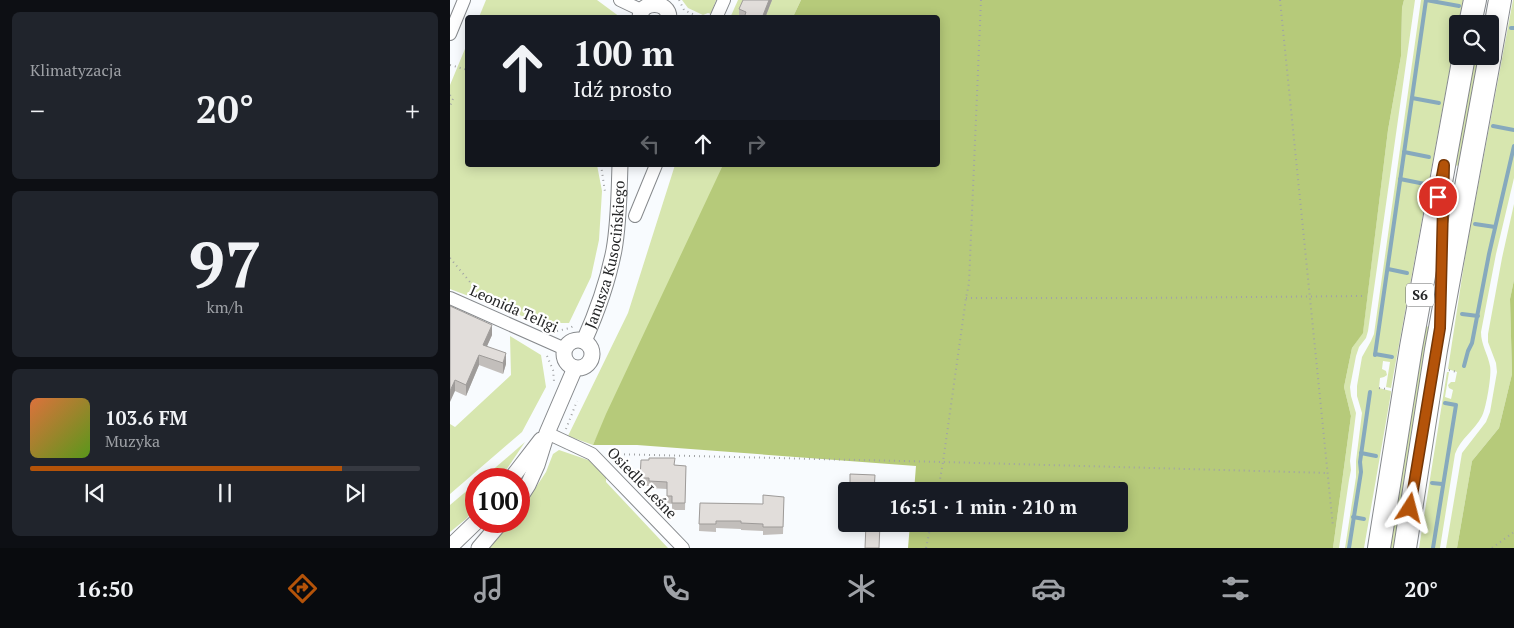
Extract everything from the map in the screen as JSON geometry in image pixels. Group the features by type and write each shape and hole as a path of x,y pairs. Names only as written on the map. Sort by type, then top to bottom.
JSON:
{"highway":[{"path":"1472,15 1474,0"},
{"name":"S6","path":"1497,15 1500,0"},
{"name":"S6","path":"1379,548 1415,324 1462,65"},
{"name":"S6","path":"1405,548 1440,328 1488,65"}],"street":[{"path":"450,34 464,0"},
{"path":"620,0 640,14 648,3 661,1 668,9 669,15"},
{"path":"717,15 724,0"},
{"name":"Janusza Kusocińskiego","path":"584,342 604,290 614,250 620,167"},
{"name":"Janusza Kusocińskiego","path":"635,216 655,167"},
{"name":"Leonida Teligi","path":"450,298 564,349"},
{"path":"573,341 584,342 592,350 592,356 586,366 575,368 566,361 564,349 573,341"},
{"path":"530,481 575,368"},
{"path":"520,468 547,434"},
{"name":"Osiedle Leśne","path":"547,434 592,454 683,548"},
{"path":"450,547 465,533"},
{"path":"479,548 492,533"}],"lane":[{"path":"1443,210 1444,165"},
{"path":"1454,213 1469,170"},
{"path":"1439,264 1442,247 1451,221"},
{"path":"1442,229 1442,247"},
{"path":"1415,324 1430,281"},
{"path":"1440,328 1441,283"}],"path":[{"path":"679,0 684,10 695,15"},
{"path":"940,482 966,298 970,283 981,0"},
{"path":"1280,0 1333,527"},
{"path":"450,65 465,69"},
{"path":"450,95 453,99 450,106"},
{"path":"600,167 605,195"},
{"path":"450,258 489,301"},
{"path":"966,298 1363,296"},
{"path":"552,389 553,370 545,354 549,342 554,331 570,328 578,320"},
{"path":"1447,370 1457,372"},
{"path":"1378,388 1391,390"},
{"path":"592,454 1328,473"},
{"path":"926,548 929,532"},
{"path":"1492,548 1514,532"}],"green space":[{"path":"486,0 597,0 617,15 480,15"},
{"path":"682,0 716,0 711,14 703,15 688,8"},
{"path":"738,0 801,0 794,15 731,15"},
{"path":"801,0 1404,0 1402,8 1401,56 1388,130 1363,333 1352,348 1344,387 1351,416 1333,548 908,548 909,532 1128,532 1128,482 915,482 916,466 637,445 593,445 722,167 940,167 940,15 794,15"},
{"path":"1404,0 1415,0 1368,331 1356,356 1350,387 1356,413 1350,461 1351,470 1339,548 1333,548 1351,416 1344,387 1352,348 1363,332 1388,130 1401,56 1402,8"},
{"path":"1421,0 1463,0 1460,15 1449,15 1450,65 1391,388 1386,387 1390,362 1383,361 1382,369 1386,371 1387,375 1380,378 1379,388 1391,391 1391,393 1364,548 1345,548 1356,477 1362,413 1357,396 1357,386 1362,357 1374,334"},
{"path":"1513,0 1514,178 1496,254 1481,332 1490,366 1488,391 1482,416 1460,444 1455,454 1440,548 1419,548 1447,372 1449,372 1445,397 1451,399 1453,390 1448,385 1451,382 1455,382 1457,372 1448,369 1466,251"},
{"path":"465,49 465,167 597,167 602,191 599,240 591,277 569,323 541,323 450,289 450,85"},
{"path":"1472,65 1479,65 1460,166 1453,165"},
{"path":"674,167 723,167 593,445 568,436 628,313"},
{"path":"1514,204 1514,280 1510,299 1512,374 1499,428 1472,461 1457,548 1446,548 1462,453 1486,422 1490,412 1497,372 1496,363 1488,342 1488,334"},
{"path":"1514,280 1514,548 1457,548 1472,461 1499,428 1512,374 1510,299"},
{"path":"1424,326 1431,327 1395,548 1388,548"},
{"path":"510,336 541,355 546,387 522,432 480,468 465,468 465,481 450,494 450,424 455,427 511,375"},
{"path":"525,442 507,468 495,468"},
{"path":"559,450 591,461 606,475 606,482 668,548 489,548 502,533 530,533 530,496 546,472 553,454"},
{"path":"465,492 465,520 450,532 450,505"}],"building":[{"path":"743,0 769,0 763,15 745,15 746,12 739,9"},
{"path":"450,306 492,325 483,345 506,353 503,363 479,355 466,385 455,380 450,391"},
{"path":"649,458 675,458 674,465 686,466 685,503 672,503 672,496 667,496 667,482 649,481 649,478 640,478 641,460 649,460"},
{"path":"850,474 875,475 875,482 850,482"},
{"path":"763,495 784,497 783,527 763,527 763,524 741,523 741,521 716,521 716,524 699,524 700,503 763,504"},
{"path":"866,532 880,532 879,548 865,548"}],"waterway":[{"path":"1426,0 1459,6"},
{"path":"1375,355 1426,0"},
{"path":"1412,98 1439,103"},
{"path":"1493,126 1514,130"},
{"path":"1464,366 1472,343 1489,254 1514,146"},
{"path":"1404,152 1429,157"},
{"path":"1400,179 1425,184"},
{"path":"1475,224 1495,227"},
{"path":"1388,269 1407,273"},
{"path":"1462,314 1478,316"},
{"path":"1375,354 1392,357"},
{"path":"1349,548 1361,472 1360,462 1370,392"},
{"path":"1433,548 1456,405 1445,403"},
{"path":"1361,453 1376,456"},
{"path":"1432,483 1442,484"},
{"path":"1353,517 1364,519"}],"route":[{"path":"1410,508 1440,328 1444,165 1438,197"}]}
